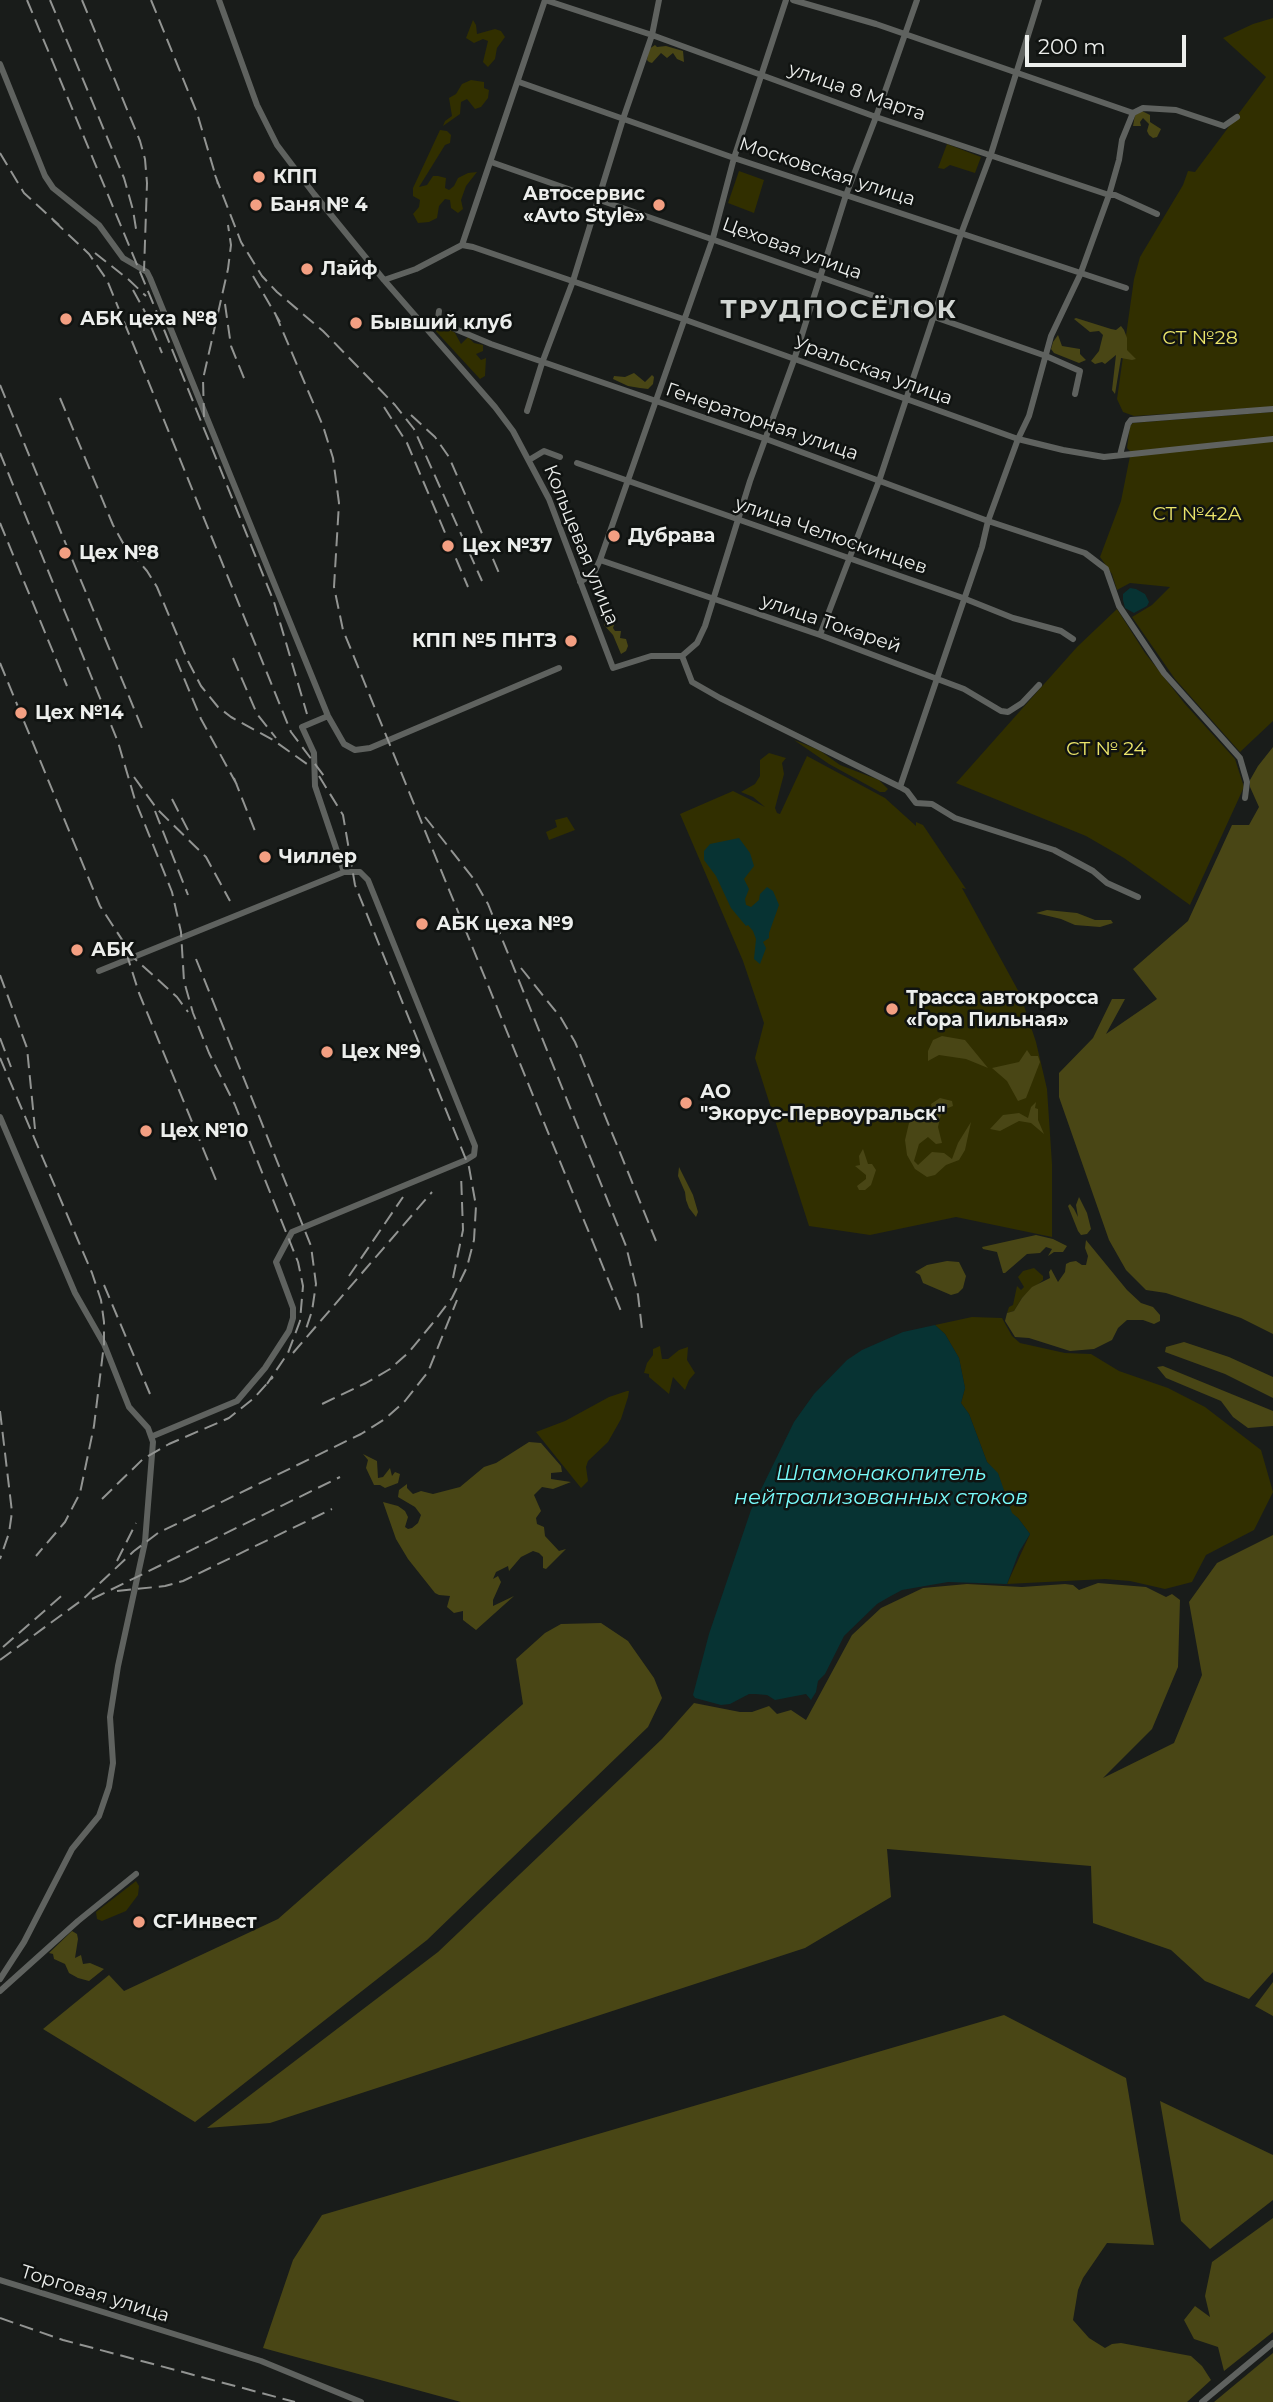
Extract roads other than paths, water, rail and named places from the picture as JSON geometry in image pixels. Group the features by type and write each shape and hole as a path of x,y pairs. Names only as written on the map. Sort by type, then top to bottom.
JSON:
{"street":[{"name":"Кольцевая улица","path":"219,0 271,134 308,186 384,280 506,421 549,499 613,668 651,656 682,656"},
{"path":"384,280 416,269 462,246 545,0"},
{"name":"улица 8 Марта","path":"545,0 652,35 876,117 1109,195 1122,197 1157,214"},
{"path":"527,411 573,281 652,35 659,0"},
{"path":"580,582 590,577 600,560 628,481 713,237 734,158 786,0"},
{"path":"793,0 904,34 1133,113"},
{"path":"917,0 846,195 701,639 682,656 692,682 907,790 916,803 932,804 955,818 1054,850 1093,871 1107,883 1138,897"},
{"path":"820,635 907,400 961,233 991,154 1037,1"},
{"path":"0,64 52,188 99,225 122,258 147,272 328,716 344,744 362,751 559,668"},
{"name":"Московская улица","path":"519,82 734,158 1080,275 1126,288"},
{"path":"900,787 962,598 982,547 988,520 1029,416 1055,327 1080,275 1109,195 1122,140 1133,113 1143,108 1176,110 1224,126 1237,117"},
{"name":"Цеховая улица","path":"491,162 1046,355 1080,371 1075,394"},
{"name":"Уральская улица","path":"462,246 473,247 683,319 1018,439 1063,450 1104,457 1273,439"},
{"name":"Генераторная улица","path":"439,311 438,319 443,324 542,363 766,439 1085,553 1106,569 1119,606 1164,673 1240,758 1247,782 1245,798"},
{"path":"1120,455 1131,420 1273,409"},
{"path":"529,460 544,451 560,457"},
{"name":"улица Челюскинцев","path":"577,463 1013,618 1061,631 1073,639"},
{"name":"улица Токарей","path":"600,560 820,635 964,689 1005,712 1022,703 1039,685"},
{"path":"328,716 302,727 314,753 315,786 344,873"},
{"path":"99,971 344,873 360,872 368,880 475,1146 475,1153 466,1160 292,1232 276,1262 291,1302 293,1318 289,1331 271,1359 237,1401 153,1436"},
{"path":"0,1117 75,1293 104,1344 129,1407 153,1436 145,1542 118,1666 110,1717 113,1763 109,1787 99,1816 72,1849 24,1942 0,1979"},
{"path":"0,1991 78,1921 136,1874"},
{"name":"Торговая улица","path":"0,2280 274,2366 361,2402"},
{"path":"1202,2402 1273,2343"}],"water":[{"path":"1130,588 1145,594 1149,602 1134,613 1125,608 1123,600 1123,594"},
{"path":"739,838 750,853 754,866 744,879 749,889 746,905 751,907 767,887 773,891 779,905 769,938 763,942 766,948 760,964 754,959 756,939 753,931 731,908 716,876 704,860 704,851 710,844"},
{"name":"Шламонакопитель нейтрализованных стоков","path":"935,1325 945,1334 959,1358 965,1388 961,1403 969,1414 987,1462 998,1473 1012,1513 1030,1534 1019,1552 1007,1584 948,1582 902,1590 877,1604 844,1636 825,1674 818,1681 811,1700 806,1694 775,1700 767,1695 749,1694 730,1704 721,1705 695,1698 693,1695 709,1634 751,1510 794,1422 814,1394 847,1360 862,1350 903,1332"}],"railway":[{"path":"27,0 274,602 307,714"},
{"path":"50,0 124,178 137,235"},
{"path":"82,0 145,159 147,183 144,271"},
{"path":"151,0 197,113 218,184"},
{"path":"0,153 24,193 59,225"},
{"path":"215,175 241,242 262,276 323,331 395,405 414,429 482,581"},
{"path":"53,220 89,254 107,280 291,732 327,780"},
{"path":"204,417 203,379 228,269 231,245 228,225"},
{"path":"95,253 146,296"},
{"path":"253,276 280,322"},
{"path":"133,290 162,353"},
{"path":"225,304 231,346 246,383"},
{"path":"275,313 323,426 333,458 339,503 334,587 343,630 621,1311"},
{"path":"0,385 142,728"},
{"path":"60,398 113,525 123,543 157,587 201,686 218,707 231,717 273,740 307,764"},
{"path":"384,407 407,443 468,587"},
{"path":"411,415 435,437 449,457 499,573"},
{"path":"0,453 118,742 135,800 172,892 181,932 184,981 193,1013 235,1105 298,1262 303,1286 300,1321 288,1353 267,1384"},
{"path":"0,523 67,686"},
{"path":"233,658 257,714 276,738"},
{"path":"176,659 201,719 237,785"},
{"path":"0,663 100,906 134,958 177,997 188,1012"},
{"path":"319,776 343,815 355,885 469,1167 476,1206 474,1240 467,1267 452,1298 432,1324 409,1352 390,1369 320,1405"},
{"path":"134,777 157,809 206,857 230,901"},
{"path":"234,778 257,836"},
{"path":"172,799 190,834"},
{"path":"155,811 188,895"},
{"path":"425,817 473,878 488,904 626,1246 638,1295 642,1329"},
{"path":"126,952 139,993 216,1180"},
{"path":"196,959 311,1246 316,1284 306,1329"},
{"path":"521,968 561,1018 575,1042 656,1241"},
{"path":"0,975 27,1048 35,1129"},
{"path":"0,1038 11,1067"},
{"path":"0,1058 92,1273 101,1300 104,1322 104,1344 94,1426 80,1493 65,1522 36,1556"},
{"path":"453,1278 463,1230 461,1174"},
{"path":"293,1353 432,1192"},
{"path":"349,1276 403,1197"},
{"path":"104,1285 150,1394"},
{"path":"0,1660 82,1600 134,1551 158,1533 361,1434 385,1419 405,1401 428,1372 457,1300"},
{"path":"102,1499 143,1459 169,1444 229,1418 254,1398 273,1377"},
{"path":"0,1411 12,1512 9,1533 0,1559"},
{"path":"92,1599 340,1477"},
{"path":"117,1591 165,1586 183,1581 332,1509"},
{"path":"117,1561 136,1523"},
{"path":"3,1647 66,1592"},
{"path":"0,2318 63,2340 295,2402"}],"place":[{"name":"КПП","path":"259,177"},
{"name":"Баня № 4","path":"256,205"},
{"name":"Автосервис «Avto Style»","path":"659,205"},
{"name":"Лайф","path":"307,269"},
{"name":"АБК цеха №8","path":"66,319"},
{"name":"Бывший клуб","path":"356,323"},
{"name":"Дубрава","path":"614,536"},
{"name":"Цех №37","path":"448,546"},
{"name":"Цех №8","path":"65,553"},
{"name":"КПП №5 ПНТЗ","path":"571,641"},
{"name":"Цех №14","path":"21,713"},
{"name":"Чиллер","path":"265,857"},
{"name":"АБК цеха №9","path":"422,924"},
{"name":"АБК","path":"77,950"},
{"name":"Трасса автокросса «Гора Пильная»","path":"892,1009"},
{"name":"Цех №9","path":"327,1052"},
{"name":"АО \"Экорус-Первоуральск\"","path":"686,1103"},
{"name":"Цех №10","path":"146,1131"},
{"name":"СГ-Инвест","path":"139,1922"}],"district":[{"name":"ТРУДПОСЁЛОК","path":"839,310"}],"park label":[{"name":"СТ №28","path":"1200,338"},
{"name":"СТ №42А","path":"1197,514"},
{"name":"СТ № 24","path":"1106,749"}]}
